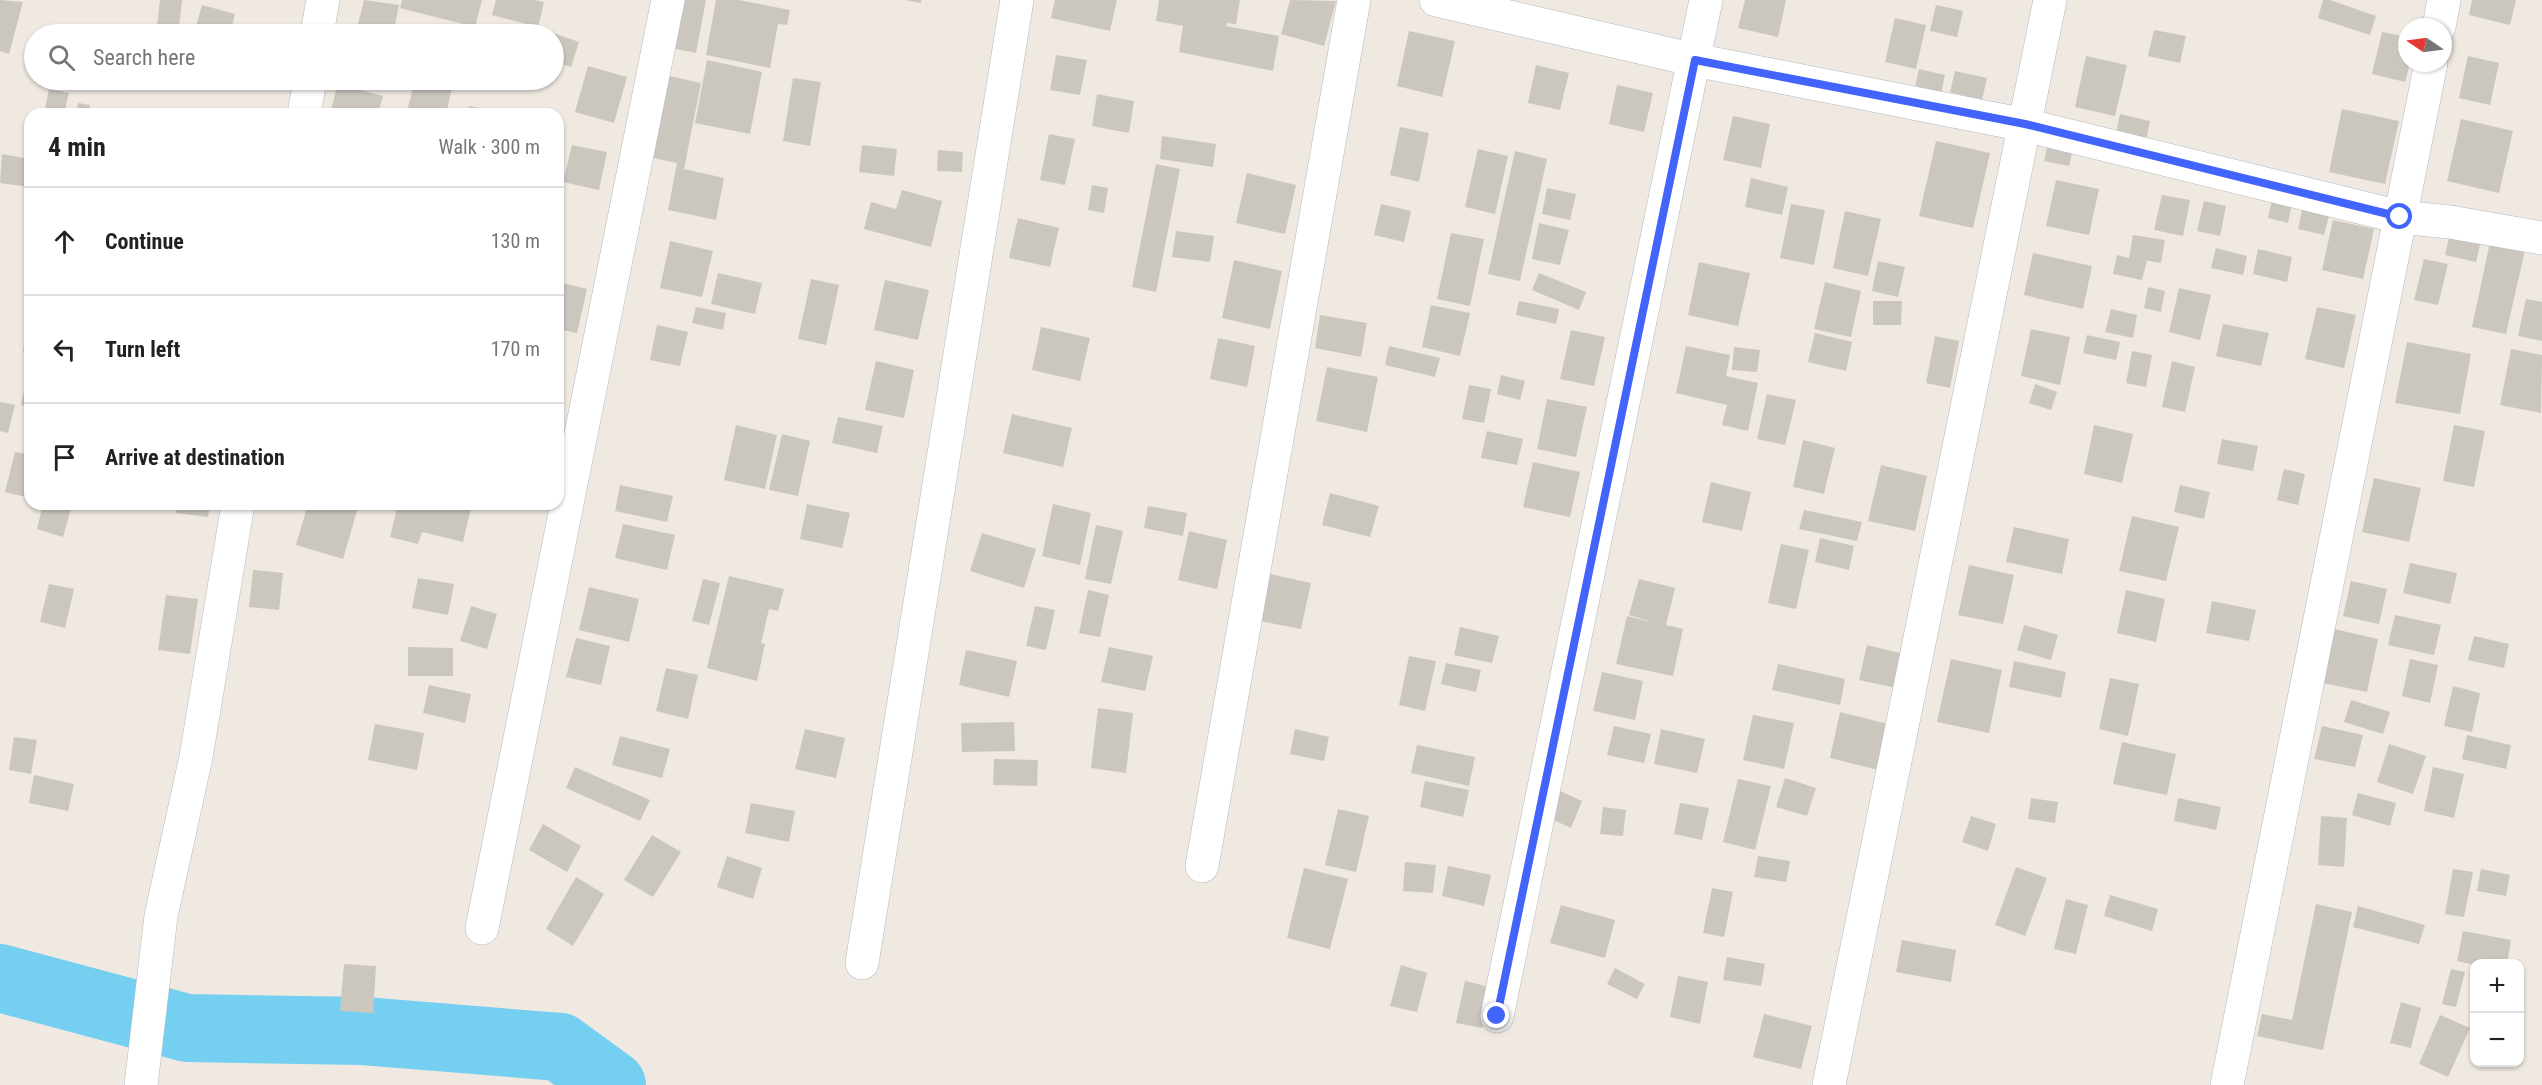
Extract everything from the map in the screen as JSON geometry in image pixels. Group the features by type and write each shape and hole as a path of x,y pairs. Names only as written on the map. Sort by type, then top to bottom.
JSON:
{"street":[{"path":"319,24 323,0"},
{"path":"482,928 668,0"},
{"path":"862,963 1017,0"},
{"path":"1202,866 1354,0"},
{"path":"1436,0 1695,60 2025,124 2400,217 2450,222 2542,238"},
{"path":"1497,1016 1706,0"},
{"path":"1829,1085 2050,0"},
{"path":"2441,18 2444,0"},
{"path":"2227,1085 2429,72"},
{"path":"305,108 308,90"},
{"path":"141,1085 161,916 195,757 237,510"}],"building":[{"path":"0,0 23,2 9,54 0,51"},
{"path":"160,0 182,0 179,24 157,24"},
{"path":"364,0 399,5 395,24 358,24"},
{"path":"402,0 482,0 476,24 463,24 400,8"},
{"path":"496,0 544,2 539,24 526,24 492,15"},
{"path":"680,0 706,0 696,53 672,48"},
{"path":"716,0 739,0 790,10 787,25 778,24 770,68 706,55"},
{"path":"905,0 921,0 921,3"},
{"path":"1055,0 1117,0 1110,31 1051,18"},
{"path":"1159,0 1240,0 1236,24 1227,23 1226,26 1279,36 1273,71 1179,52 1183,26 1156,21"},
{"path":"1290,0 1336,1 1324,46 1281,34"},
{"path":"1745,0 1786,0 1778,37 1738,28"},
{"path":"2323,0 2330,0 2376,16 2370,35 2318,18"},
{"path":"2472,0 2516,0 2510,25 2469,15"},
{"path":"202,5 235,14 232,24 197,24"},
{"path":"1936,5 1963,11 1957,37 1930,31"},
{"path":"1895,18 1926,25 1916,69 1885,62"},
{"path":"2154,30 2186,36 2180,63 2148,56"},
{"path":"1409,31 1455,41 1442,97 1397,86"},
{"path":"2382,32 2398,35 2398,72 2408,72 2405,82 2372,74"},
{"path":"564,37 579,42 571,67 564,65"},
{"path":"1056,55 1087,60 1080,95 1050,90"},
{"path":"2086,56 2127,65 2115,116 2075,107"},
{"path":"2468,56 2499,63 2490,105 2459,98"},
{"path":"707,60 762,72 750,134 695,123"},
{"path":"1536,65 1569,73 1560,110 1528,103"},
{"path":"588,66 627,77 614,123 575,112"},
{"path":"1919,69 1945,75 1941,94 1915,88"},
{"path":"1955,71 1987,78 1982,100 1950,92"},
{"path":"665,75 701,83 684,169 724,178 716,220 668,210 677,163 649,157"},
{"path":"793,78 821,82 810,146 783,141"},
{"path":"1617,85 1653,93 1644,132 1609,124"},
{"path":"49,90 69,93 65,108 45,108"},
{"path":"336,90 360,90 383,96 380,108 332,108"},
{"path":"412,90 451,90 447,108 408,108"},
{"path":"1097,94 1134,101 1129,133 1092,126"},
{"path":"78,103 90,105 90,108 77,108"},
{"path":"2342,109 2399,121 2385,184 2329,172"},
{"path":"2120,114 2150,121 2146,141 2116,134"},
{"path":"1733,116 1770,124 1761,168 1723,160"},
{"path":"2461,119 2513,131 2499,193 2447,181"},
{"path":"1400,127 1429,133 1419,182 1390,175"},
{"path":"1049,134 1075,139 1065,185 1040,180"},
{"path":"1162,136 1216,144 1213,167 1160,159"},
{"path":"1936,141 1990,153 1973,228 1919,216"},
{"path":"2048,144 2073,149 2069,166 2044,161"},
{"path":"572,145 607,152 599,190 564,182"},
{"path":"862,145 897,149 894,176 859,172"},
{"path":"1478,149 1508,156 1495,214 1465,207"},
{"path":"938,150 963,152 962,172 937,171"},
{"path":"1515,151 1547,159 1520,281 1488,274"},
{"path":"2,154 24,158 24,186 0,183"},
{"path":"1156,164 1180,169 1156,292 1132,287"},
{"path":"1247,173 1296,185 1285,234 1236,223"},
{"path":"1751,178 1788,187 1782,215 1745,207"},
{"path":"2056,180 2099,189 2089,235 2046,226"},
{"path":"1092,185 1108,188 1104,213 1088,210"},
{"path":"1547,188 1576,194 1570,220 1542,214"},
{"path":"902,190 942,201 931,247 864,229 871,202 896,209"},
{"path":"2162,195 2190,200 2183,236 2154,230"},
{"path":"2272,200 2292,204 2288,223 2268,218"},
{"path":"2204,201 2226,206 2220,236 2197,231"},
{"path":"1381,204 1411,211 1404,242 1374,235"},
{"path":"1791,204 1825,210 1814,265 1780,258"},
{"path":"2303,206 2330,212 2324,235 2298,229"},
{"path":"1845,211 1881,219 1868,276 1833,268"},
{"path":"1018,218 1059,228 1050,267 1009,258"},
{"path":"2333,220 2374,229 2363,279 2322,270"},
{"path":"1539,223 1569,230 1560,265 1532,259"},
{"path":"1176,231 1214,236 1210,262 1172,257"},
{"path":"1451,233 1484,239 1470,306 1437,299"},
{"path":"2450,234 2481,241 2476,262 2445,255"},
{"path":"2133,235 2165,240 2161,263 2137,259 2147,261 2142,280 2113,274 2117,255 2129,258"},
{"path":"670,241 713,251 702,297 660,288"},
{"path":"2490,242 2525,250 2506,334 2472,327"},
{"path":"2216,248 2247,256 2243,275 2211,268"},
{"path":"2258,249 2292,257 2287,282 2253,274"},
{"path":"2033,253 2092,266 2083,309 2024,295"},
{"path":"2424,259 2448,264 2438,305 2414,300"},
{"path":"1234,260 1282,271 1270,329 1222,318"},
{"path":"1878,261 1905,267 1898,297 1872,291"},
{"path":"1699,262 1750,273 1738,326 1688,315"},
{"path":"718,273 762,283 755,314 711,304"},
{"path":"1539,273 1586,292 1579,310 1532,290"},
{"path":"811,279 839,285 826,345 798,339"},
{"path":"885,280 929,290 918,340 874,330"},
{"path":"1825,282 1861,291 1851,337 1814,329"},
{"path":"564,283 587,289 577,333 564,330"},
{"path":"2148,287 2165,291 2161,312 2144,308"},
{"path":"2179,288 2211,295 2200,340 2169,332"},
{"path":"2526,299 2542,302 2542,341 2518,336"},
{"path":"1519,301 1559,309 1556,324 1516,315"},
{"path":"1873,301 1902,301 1901,325 1873,325"},
{"path":"1431,305 1470,313 1460,356 1422,347"},
{"path":"696,307 726,313 723,330 692,323"},
{"path":"2317,307 2356,315 2344,368 2305,359"},
{"path":"2111,309 2137,315 2133,338 2105,332"},
{"path":"1320,315 1367,323 1361,357 1315,348"},
{"path":"2223,324 2269,333 2261,366 2216,356"},
{"path":"657,325 688,332 680,366 650,360"},
{"path":"1041,327 1090,338 1080,381 1032,370"},
{"path":"2031,329 2070,337 2060,385 2021,376"},
{"path":"1571,330 1605,337 1594,386 1560,379"},
{"path":"1815,333 1852,342 1846,371 1808,362"},
{"path":"2087,335 2120,342 2116,360 2083,353"},
{"path":"1935,336 1959,341 1950,388 1926,383"},
{"path":"1218,338 1255,346 1247,387 1210,379"},
{"path":"2407,342 2471,354 2460,414 2395,403"},
{"path":"1389,346 1440,358 1435,377 1385,365"},
{"path":"1686,346 1730,355 1726,376 1758,383 1748,431 1722,425 1727,405 1676,393"},
{"path":"1734,347 1760,350 1757,372 1732,370"},
{"path":"2511,349 2542,355 2541,413 2500,405"},
{"path":"2132,351 2152,355 2146,387 2126,383"},
{"path":"876,361 914,370 904,418 865,410"},
{"path":"2172,361 2195,367 2185,412 2162,407"},
{"path":"1327,367 1378,377 1367,432 1316,421"},
{"path":"1501,375 1525,381 1520,400 1497,394"},
{"path":"2035,384 2057,392 2051,410 2029,403"},
{"path":"1469,385 1491,389 1484,423 1462,419"},
{"path":"1767,394 1796,400 1785,445 1757,439"},
{"path":"1547,399 1587,407 1576,457 1537,449"},
{"path":"0,402 15,405 8,433 0,431"},
{"path":"1012,414 1072,428 1063,467 1003,453"},
{"path":"838,417 883,426 877,453 832,443"},
{"path":"736,425 777,435 765,489 724,480"},
{"path":"2094,425 2133,434 2122,483 2084,474"},
{"path":"2454,425 2485,431 2474,487 2443,481"},
{"path":"1487,431 1523,439 1517,465 1481,458"},
{"path":"782,434 810,441 798,496 769,490"},
{"path":"2222,439 2258,446 2253,471 2217,464"},
{"path":"1803,440 1835,448 1824,494 1793,487"},
{"path":"15,452 24,454 24,497 5,492"},
{"path":"1533,462 1580,472 1570,517 1523,507"},
{"path":"1881,465 1927,476 1915,531 1868,521"},
{"path":"2284,469 2305,474 2298,505 2277,500"},
{"path":"2374,478 2421,488 2409,542 2362,532"},
{"path":"1711,482 1751,492 1742,531 1702,522"},
{"path":"620,485 673,496 667,522 615,511"},
{"path":"2180,485 2210,492 2204,519 2174,512"},
{"path":"1330,493 1379,506 1370,537 1322,525"},
{"path":"807,504 850,513 842,548 800,539"},
{"path":"1053,504 1091,513 1080,565 1042,556"},
{"path":"1148,506 1187,513 1183,536 1144,528"},
{"path":"42,510 70,510 63,537 37,529"},
{"path":"176,510 209,510 208,517 176,513"},
{"path":"306,510 357,510 343,559 296,545"},
{"path":"397,510 471,510 463,542 422,532 418,544 390,537"},
{"path":"1804,510 1862,522 1857,541 1799,529"},
{"path":"2132,516 2179,527 2166,581 2119,571"},
{"path":"623,524 675,535 667,570 615,558"},
{"path":"1096,525 1123,531 1111,584 1085,579"},
{"path":"2014,527 2069,539 2062,574 2006,562"},
{"path":"1189,531 1227,540 1217,589 1178,580"},
{"path":"982,533 1036,549 1024,588 970,571"},
{"path":"1820,538 1854,546 1849,570 1815,562"},
{"path":"1781,544 1809,550 1796,609 1768,603"},
{"path":"2410,563 2457,573 2450,604 2403,593"},
{"path":"1969,565 2014,575 2003,624 1958,615"},
{"path":"253,570 283,573 279,610 249,607"},
{"path":"1270,574 1311,583 1301,629 1260,621"},
{"path":"729,576 784,589 778,611 769,609 761,643 765,644 757,681 707,668"},
{"path":"418,578 454,584 448,615 412,608"},
{"path":"703,579 720,583 709,625 692,621"},
{"path":"1639,579 1675,588 1666,625 1683,629 1673,676 1616,664 1627,616 1655,623 1629,615"},
{"path":"2351,581 2387,589 2379,624 2343,616"},
{"path":"49,584 74,589 65,628 40,622"},
{"path":"589,587 639,599 629,642 579,630"},
{"path":"1088,590 1109,595 1100,637 1079,633"},
{"path":"2126,590 2165,599 2156,642 2117,633"},
{"path":"166,595 198,599 190,654 158,650"},
{"path":"2212,601 2256,610 2249,641 2206,633"},
{"path":"471,606 497,614 487,649 460,641"},
{"path":"1035,606 1055,610 1046,650 1026,646"},
{"path":"2395,615 2441,625 2434,655 2388,645"},
{"path":"2024,625 2058,635 2051,660 2017,650"},
{"path":"1460,627 1499,636 1492,663 1454,655"},
{"path":"2330,628 2378,639 2367,692 2318,682"},
{"path":"2474,636 2509,644 2504,668 2468,660"},
{"path":"576,638 610,646 601,685 566,677"},
{"path":"1867,645 1904,654 1896,688 1859,680"},
{"path":"408,647 453,648 453,676 408,676"},
{"path":"1109,647 1153,656 1145,691 1101,682"},
{"path":"966,650 1017,661 1009,697 959,685"},
{"path":"1409,656 1436,661 1425,711 1399,705"},
{"path":"1951,659 2002,670 1989,733 1937,722"},
{"path":"2410,659 2438,665 2430,703 2402,696"},
{"path":"2014,661 2066,672 2061,698 2009,687"},
{"path":"1446,663 1481,670 1476,692 1441,684"},
{"path":"1778,664 1845,679 1840,705 1772,690"},
{"path":"666,668 698,675 688,719 656,711"},
{"path":"1602,672 1643,681 1635,720 1593,711"},
{"path":"2110,678 2139,684 2128,736 2099,729"},
{"path":"429,685 471,694 465,723 423,713"},
{"path":"2453,686 2480,693 2472,732 2444,726"},
{"path":"2351,700 2390,712 2383,734 2344,722"},
{"path":"1098,708 1133,713 1126,773 1091,768"},
{"path":"1840,712 1888,724 1878,770 1830,758"},
{"path":"1753,715 1794,723 1784,769 1743,760"},
{"path":"1014,722 1015,751 962,752 961,723"},
{"path":"375,724 424,733 417,770 368,760"},
{"path":"1614,726 1651,734 1644,763 1607,755"},
{"path":"2322,726 2363,735 2355,767 2314,759"},
{"path":"805,729 845,738 836,778 795,769"},
{"path":"1295,729 1329,737 1324,761 1290,754"},
{"path":"1661,729 1705,739 1697,773 1654,764"},
{"path":"2467,735 2511,745 2506,769 2462,759"},
{"path":"620,736 670,749 662,778 612,765"},
{"path":"14,737 37,740 31,774 9,770"},
{"path":"2122,742 2176,754 2167,795 2113,784"},
{"path":"2389,744 2426,756 2413,794 2377,782"},
{"path":"1417,745 1475,757 1469,786 1411,773"},
{"path":"994,759 1038,760 1037,786 993,785"},
{"path":"575,767 650,800 640,821 566,788"},
{"path":"2433,767 2464,774 2454,818 2424,811"},
{"path":"34,775 74,784 68,811 29,803"},
{"path":"1785,778 1816,788 1807,816 1776,807"},
{"path":"1738,779 1771,786 1755,850 1723,842"},
{"path":"1425,781 1469,790 1463,817 1420,807"},
{"path":"1560,791 1582,801 1571,828 1549,818"},
{"path":"2358,793 2396,803 2390,826 2352,815"},
{"path":"2031,798 2058,802 2055,823 2028,819"},
{"path":"2178,798 2221,807 2216,830 2174,821"},
{"path":"751,803 795,811 789,842 745,833"},
{"path":"1680,803 1709,808 1702,840 1674,834"},
{"path":"1603,807 1626,810 1623,836 1600,834"},
{"path":"1338,809 1369,816 1356,872 1325,865"},
{"path":"1971,816 1996,824 1988,851 1962,842"},
{"path":"2321,816 2347,818 2344,867 2318,865"},
{"path":"543,824 581,846 567,872 529,850"},
{"path":"652,835 681,852 653,897 624,880"},
{"path":"727,856 762,868 753,899 717,887"},
{"path":"1758,856 1790,861 1786,882 1754,877"},
{"path":"1405,862 1436,865 1433,893 1403,891"},
{"path":"1448,866 1491,875 1484,906 1442,896"},
{"path":"2016,867 2047,878 2025,936 1995,925"},
{"path":"1304,868 1348,879 1330,949 1287,938"},
{"path":"2453,869 2473,872 2464,917 2445,914"},
{"path":"2481,869 2510,875 2506,896 2477,891"},
{"path":"576,877 604,894 573,946 546,929"},
{"path":"1712,888 1733,892 1724,937 1703,933"},
{"path":"2110,895 2158,909 2152,931 2104,916"},
{"path":"2066,899 2088,905 2076,954 2054,949"},
{"path":"2316,904 2352,912 2323,1050 2257,1036 2262,1014 2292,1020"},
{"path":"1561,905 1615,920 1605,958 1550,943"},
{"path":"2358,906 2425,925 2419,944 2353,927"},
{"path":"2463,931 2511,940 2508,959 2470,959 2470,964 2457,961"},
{"path":"1902,940 1956,950 1951,982 1896,972"},
{"path":"1727,957 1765,964 1761,986 1723,980"},
{"path":"344,964 376,966 373,1013 340,1011"},
{"path":"1401,965 1427,973 1417,1012 1390,1006"},
{"path":"1615,968 1645,984 1637,999 1607,984"},
{"path":"2451,969 2465,972 2456,1007 2442,1004"},
{"path":"1678,976 1708,982 1700,1024 1670,1017"},
{"path":"1465,981 1490,987 1482,1028 1456,1023"},
{"path":"2401,1002 2421,1008 2411,1048 2390,1043"},
{"path":"1764,1014 1812,1026 1801,1069 1753,1057"},
{"path":"2440,1015 2470,1028 2448,1077 2419,1064"}],"waterway":[{"path":"0,978 187,1028 363,1031 560,1047 612,1085"}],"route":[{"path":"1497,1016 1695,60 2025,124 2400,217"}]}
